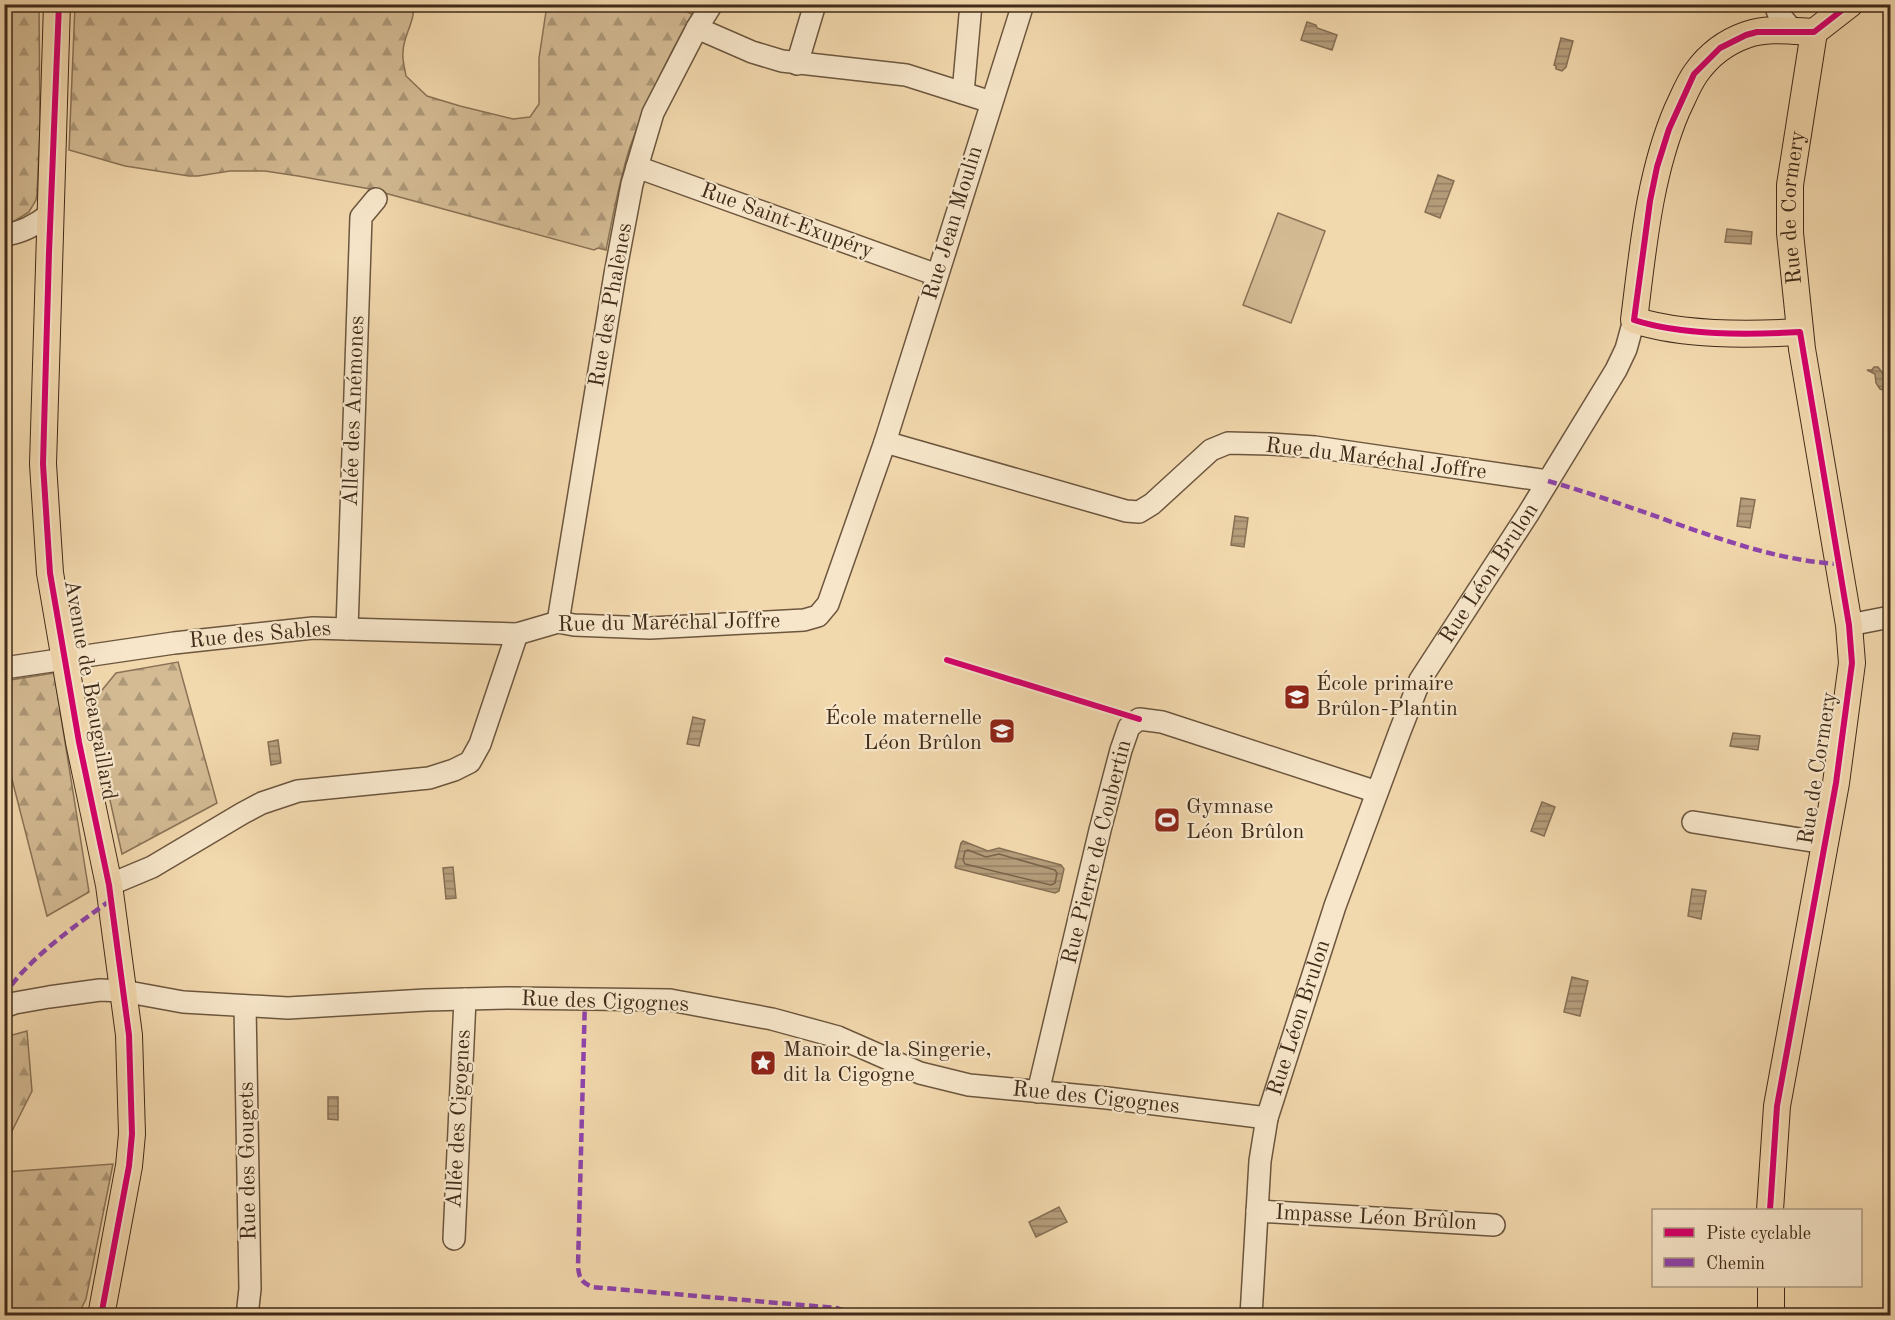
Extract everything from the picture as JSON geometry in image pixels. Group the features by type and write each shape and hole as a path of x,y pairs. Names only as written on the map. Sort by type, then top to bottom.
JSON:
{"main road":[{"name":"Avenue de Beaugaillard","path":"58,4 43,464 50,573 79,742 109,885 129,1035 132,1134 129,1166 101,1316"},
{"path":"1804,32 1850,4"},
{"name":"Rue Léon Brulon","path":"1634,320 1650,201 1658,167 1669,129 1694,74 1711,55 1746,35 1757,32 1804,32"},
{"name":"Rue de Cormery","path":"1770,1209 1777,1106 1836,783 1852,663 1849,625 1800,332 1790,233 1790,185 1804,32"},
{"path":"1634,320 1679,330 1745,333 1800,332"},
{"path":"1771,1287 1771,1316"}],"street":[{"name":"Rue des Phalènes","path":"558,622 615,274 637,167 653,113 712,4"},
{"path":"797,64 815,4"},
{"path":"963,93 971,4"},
{"name":"Rue Jean Moulin","path":"885,442 1023,4"},
{"path":"1757,32 1763,4"},
{"path":"1775,4 1778,13 1804,32"},
{"path":"697,28 768,57 797,64 898,73 991,102"},
{"name":"Rue Saint-Exupéry","path":"637,167 937,275"},
{"name":"Allée des Anémones","path":"347,629 361,217 375,199"},
{"path":"4,235 24,230 50,214"},
{"name":"Rue Léon Brulon","path":"1251,1316 1260,1161 1268,1118 1335,906 1420,680 1548,481 1616,370 1626,349 1634,320"},
{"name":"Rue du Maréchal Joffre","path":"516,634 558,622 574,625 650,628 804,620 818,616 828,604 885,442 1126,511 1139,512 1152,504 1211,450 1228,443 1315,447 1548,481"},
{"path":"1849,625 1890,617"},
{"name":"Rue des Sables","path":"4,668 174,642 313,628 516,634"},
{"path":"109,885 152,867 262,803 298,791 429,778 454,771 470,762 480,744 516,634"},
{"name":"Rue Pierre de Coubertin","path":"1038,1092 1100,830 1129,727 1139,719 1162,722 1377,792"},
{"path":"1693,822 1825,843"},
{"name":"Rue des Cigognes","path":"4,1007 48,997 100,990 123,991 183,1002 288,1008 465,999 596,998 679,1002 772,1019 838,1037 910,1069 969,1085 1107,1098 1268,1118"},
{"name":"Allée des Cigognes","path":"454,1239 465,999"},
{"name":"Rue des Gougets","path":"245,1006 250,1289 247,1316"},
{"name":"Impasse Léon Brûlon","path":"1257,1211 1494,1225"}],"green space":[{"path":"4,5 39,5 40,129 36,200 29,212 5,225"},
{"path":"75,5 413,5 413,16 404,46 406,76 427,96 513,119 530,117 539,104 539,58 547,5 670,5 692,14 658,79 630,147 619,186 606,250 598,248 594,250 370,189 265,171 230,171 189,176 125,166 69,150"},
{"path":"1278,213 1325,231 1291,323 1243,305"},
{"path":"178,662 217,803 122,854 89,706 116,673"},
{"path":"54,673 89,892 47,916 5,752 4,681"},
{"path":"27,1031 32,1091 5,1145 5,1037"},
{"path":"113,1164 86,1299 78,1315 5,1315 5,1172"}],"water":[{"path":"1307,22 1337,35 1332,50 1301,40"},
{"path":"1561,38 1573,41 1566,67 1562,71 1556,69 1554,65"},
{"path":"1438,175 1454,181 1440,218 1425,212"},
{"path":"1727,229 1752,232 1751,244 1725,242"},
{"path":"1878,367 1890,379 1890,392 1880,389 1876,383 1875,374 1867,370 1872,370"},
{"path":"1741,498 1755,500 1750,528 1737,526"},
{"path":"1235,516 1248,518 1244,547 1231,545"},
{"path":"693,717 705,720 699,746 687,744"},
{"path":"1733,733 1760,736 1758,750 1730,746"},
{"path":"278,740 281,763 271,765 268,742"},
{"path":"1542,802 1555,807 1544,836 1531,831"},
{"path":"963,841 988,851 999,848 1061,865 1064,869 1059,891 1055,893 956,868"},
{"path":"453,867 456,898 446,899 443,868"},
{"path":"1692,889 1706,891 1701,919 1688,916"},
{"path":"1572,977 1588,981 1580,1016 1564,1012"},
{"path":"328,1097 338,1097 338,1120 328,1119"},
{"path":"1059,1207 1067,1222 1036,1237 1029,1222"}],"marked path":[{"path":"1548,481 1741,545 1799,559 1839,564"},
{"path":"4,996 38,957 111,900"},
{"path":"585,998 578,1266 583,1281 592,1287 837,1308 847,1312 850,1316"}],"cycle path":[{"path":"59,4 43,464 50,573 79,742 109,885 129,1035 132,1134 129,1166 101,1316"},
{"path":"1770,1209 1777,1106 1836,783 1852,663 1849,625 1800,332 1759,334 1694,332 1634,320 1650,201 1657,167 1669,129 1694,74 1720,48 1746,35 1757,32 1814,32 1850,4"},
{"path":"947,660 1139,719"}],"place":[{"name":"École primaire Brûlon-Plantin","path":"1297,697"},
{"name":"École maternelle Léon Brûlon","path":"1002,731"},
{"name":"Gymnase Léon Brûlon","path":"1167,820"},
{"name":"Manoir de la Singerie, dit la Cigogne","path":"763,1063"}]}
